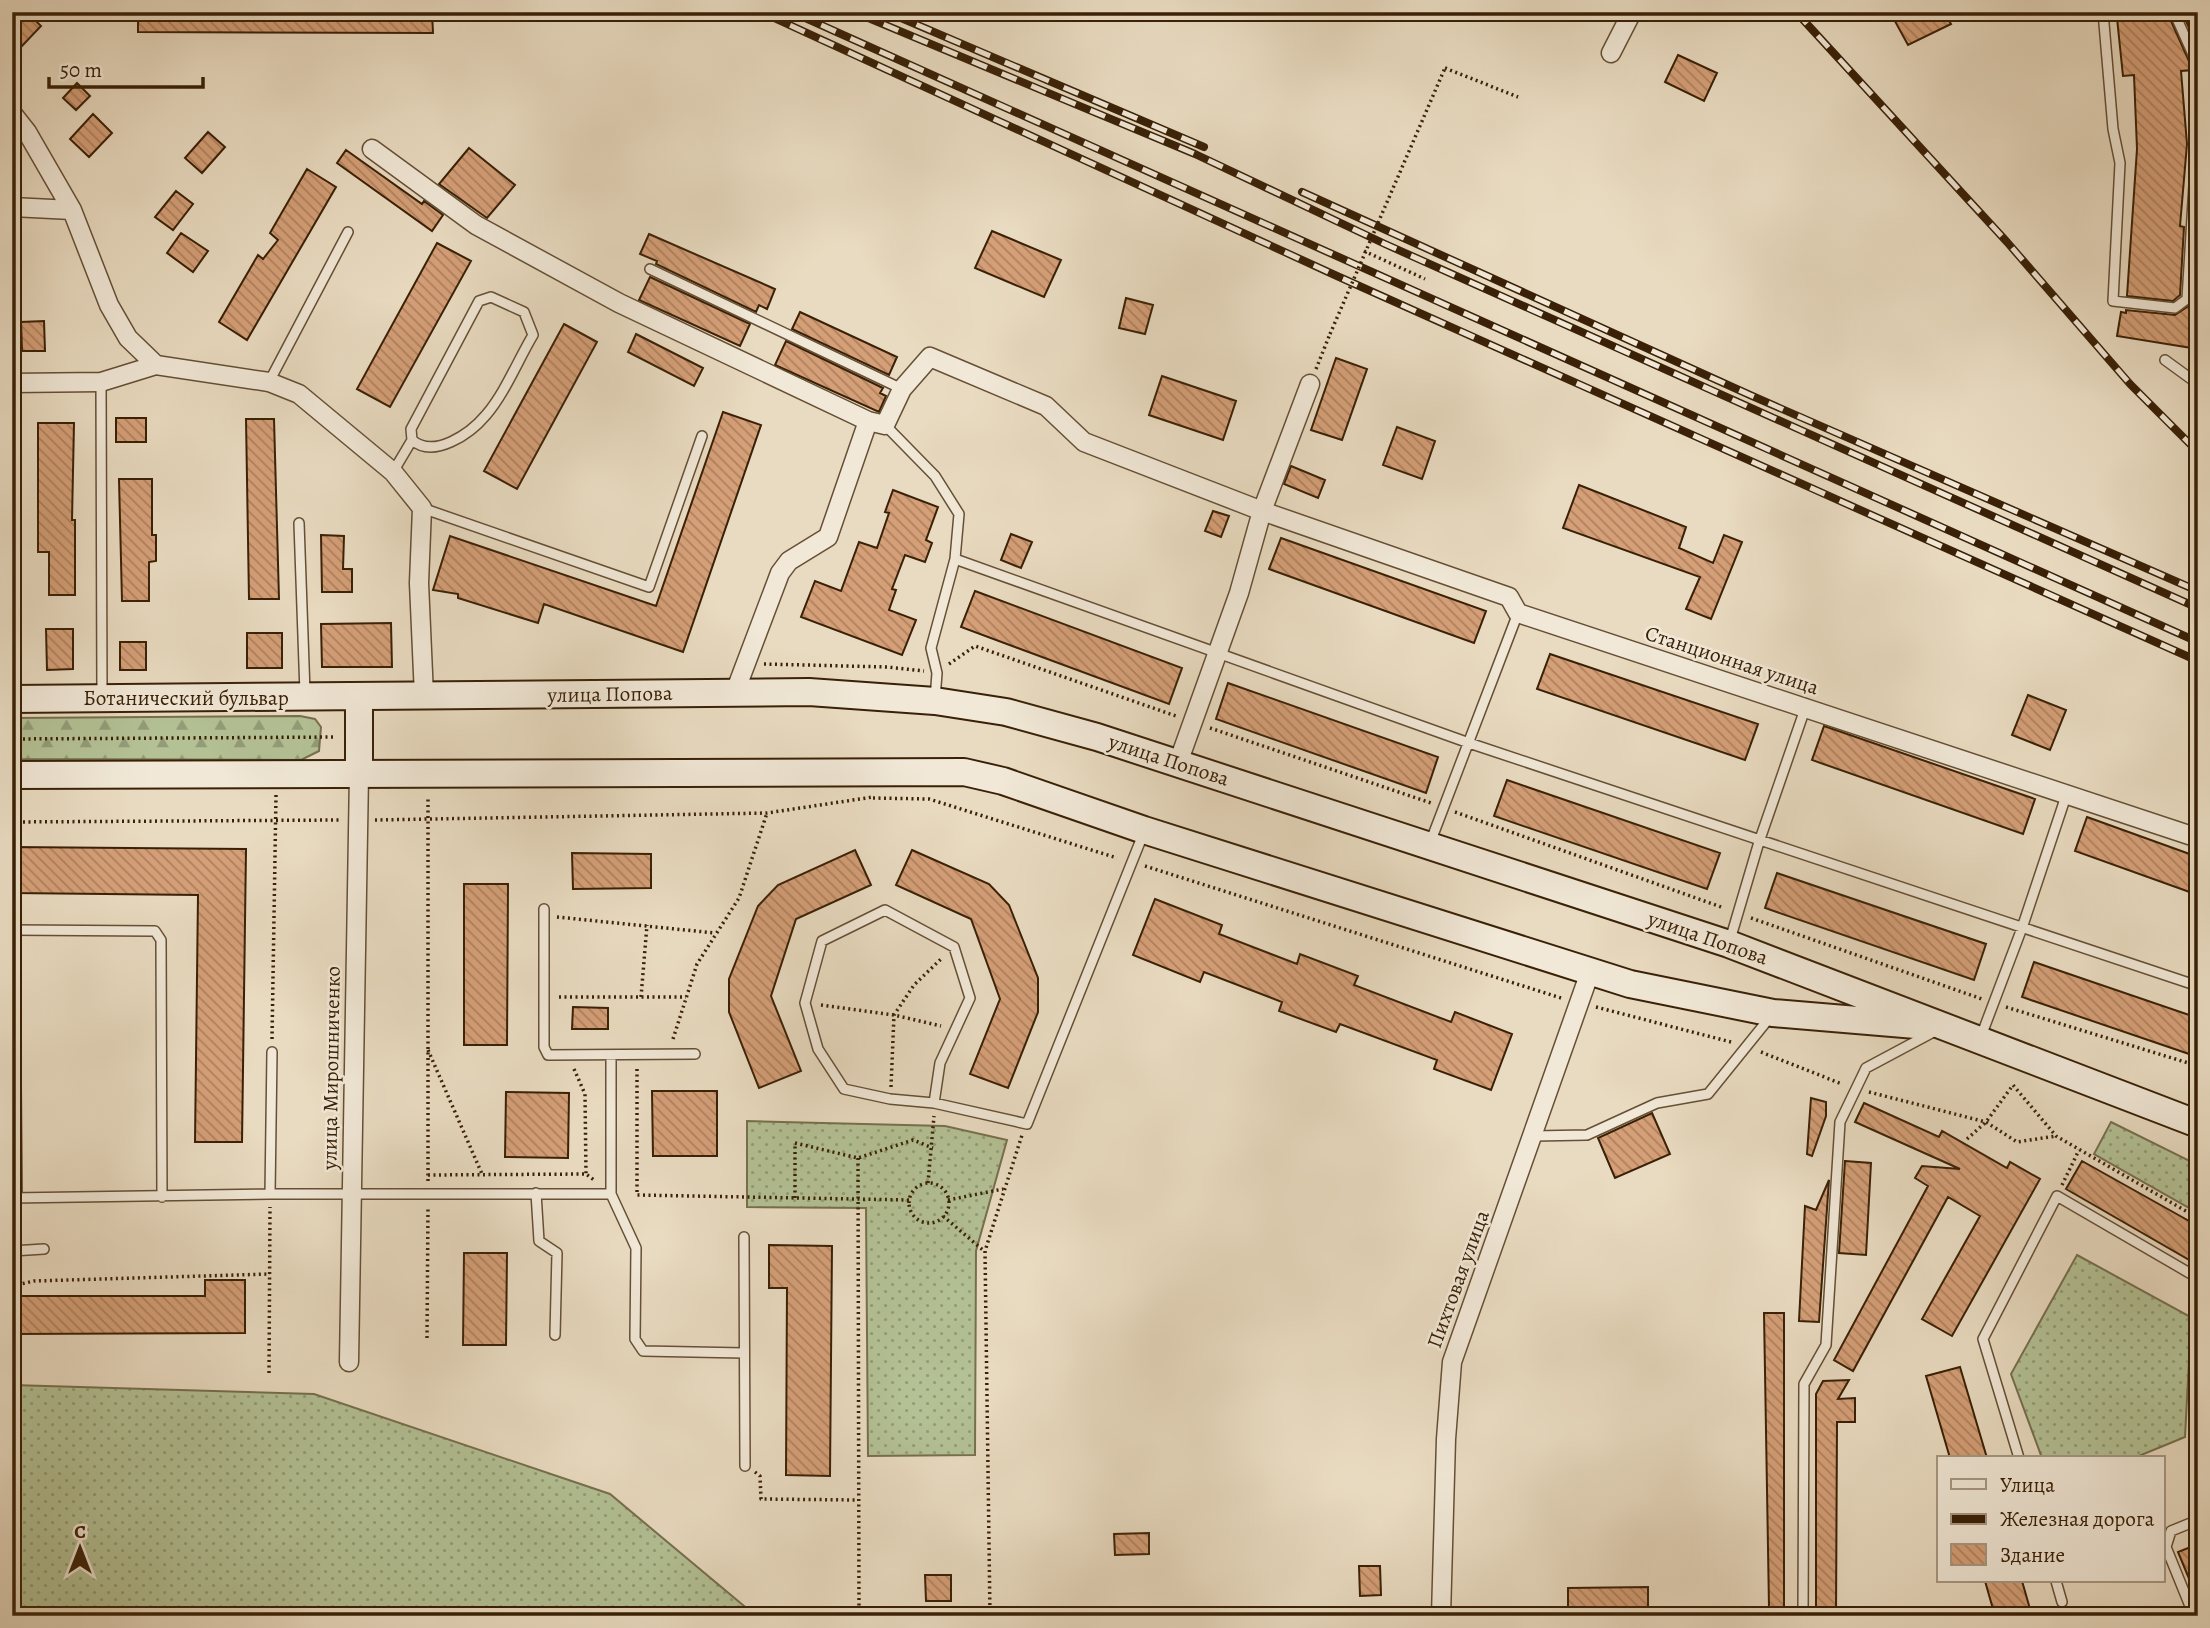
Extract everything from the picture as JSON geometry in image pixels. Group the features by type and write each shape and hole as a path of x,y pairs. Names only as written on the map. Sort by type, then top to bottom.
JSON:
{"street":[{"path":"1611,53 1632,12"},
{"path":"12,113 27,132 72,210 109,305 128,338 156,365"},
{"path":"372,149 476,225 595,290 876,423"},
{"path":"12,207 72,210"},
{"name":"Станционная улица","path":"902,389 930,357 1046,406 1084,442 1262,510 1509,597 1518,613 2198,838"},
{"path":"12,383 101,382 156,365 269,382 299,394 393,472 422,508 419,583 424,696"},
{"path":"1178,763 1239,593 1262,510 1310,384"},
{"path":"735,692 743,664 780,573 789,561 828,537 876,423 902,389"},
{"name":"улица Попова","path":"359,696 809,692 935,701 1006,712 1178,763 1729,944 2198,1125"},
{"path":"12,775 359,774 359,696"},
{"name":"Ботанический бульвар","path":"12,699 359,696"},
{"name":"улица Попова","path":"359,774 964,772 1003,780 1144,830 1630,984 1773,1013 1942,1027"},
{"name":"улица Мирошниченко","path":"348,1362 359,774"},
{"name":"Пихтовая улица","path":"1441,1616 1446,1439 1452,1362 1590,972"}],"lane":[{"path":"2103,12 2113,129 2120,163 2113,301 2175,308 2187,299 2198,120"},
{"path":"2174,12 2198,66"},
{"path":"269,382 348,232"},
{"path":"650,269 902,389"},
{"path":"393,472 412,440 411,429 479,302 491,297 524,312 533,335 486,415 444,444 432,448 419,446 412,440"},
{"path":"2165,360 2198,384"},
{"path":"101,382 102,698"},
{"path":"876,423 935,476 959,514 955,559 931,648 937,673 935,701"},
{"path":"422,508 649,587 702,436"},
{"path":"299,523 305,697"},
{"path":"955,559 1469,743 1759,842 2198,986"},
{"path":"1429,845 1518,613"},
{"path":"1729,944 1759,842 1805,709"},
{"path":"1980,1040 2022,928 2067,793"},
{"path":"934,1103 940,1062 970,998 954,947 885,910 822,942 805,1003 818,1049 844,1089 890,1099 934,1103 1027,1124 1144,830"},
{"path":"544,913 544,1047 548,1055 695,1054"},
{"path":"12,930 155,931 161,940 162,1197"},
{"path":"1534,1136 1587,1135 1657,1103 1708,1094 1773,1013"},
{"path":"1803,1616 1804,1384 1826,1345 1840,1122 1866,1068 1942,1027"},
{"path":"270,1194 272,1052"},
{"path":"611,1055 611,1194 636,1248 635,1339 643,1351 744,1353"},
{"path":"16,1086 15,1198 270,1194 611,1194"},
{"path":"536,1193 539,1241 557,1253 555,1335"},
{"path":"2018,1456 1983,1339 2057,1196 2198,1278"},
{"path":"744,1237 745,1466"},
{"path":"12,1251 44,1249"},
{"path":"2194,1616 2166,1547 2171,1531 2198,1520"},
{"path":"2056,1582 2062,1602"}],"path":[{"path":"1310,384 1364,251 1445,68 1518,97"},
{"path":"1364,251 1425,279"},
{"path":"743,664 887,667 937,673 975,646 1445,808 1992,1003 2198,1066"},
{"path":"12,739 359,736"},
{"path":"427,1338 428,774"},
{"path":"873,787 873,798"},
{"path":"272,1052 276,792"},
{"path":"12,822 429,820 767,813 873,798 929,799 1580,1004 1620,1011 1745,1046 1854,1089 1986,1122 2017,1142 2056,1136"},
{"path":"668,1054 696,964 739,898 767,813"},
{"path":"544,913 715,933"},
{"path":"641,997 647,925"},
{"path":"890,1099 894,1015 915,985 954,947"},
{"path":"544,997 686,997"},
{"path":"805,1003 894,1015 957,1030"},
{"path":"428,1048 482,1174"},
{"path":"568,1055 585,1094 586,1174"},
{"path":"637,1055 637,1195 909,1200"},
{"path":"1968,1139 1986,1122 2013,1085 2056,1136 2198,1218"},
{"path":"928,1183 933,1148 934,1103"},
{"path":"990,1616 985,1251 1003,1189 1027,1124"},
{"path":"795,1198 795,1143 858,1158 913,1140 933,1148"},
{"path":"2057,1196 2079,1150"},
{"path":"858,1158 859,1616"},
{"path":"928,1183 939,1186 948,1200 943,1216 931,1222 918,1219 910,1208 909,1200 914,1189 928,1183"},
{"path":"948,1200 1003,1189"},
{"path":"269,1373 270,1194"},
{"path":"943,1216 985,1251"},
{"path":"12,1286 34,1280 270,1274"},
{"path":"745,1466 760,1476 761,1499 858,1500"}],"green space":[{"path":"300,716 315,719 321,727 319,751 301,760 12,759 12,718"},
{"path":"747,1121 945,1126 1007,1140 976,1251 975,1455 868,1456 866,1208 747,1207"},
{"path":"2111,1122 2198,1165 2198,1213 2094,1154"},
{"path":"2077,1255 2198,1321 2198,1348 2189,1361 2185,1437 2139,1456 2041,1456 2011,1374"},
{"path":"12,1385 314,1394 610,1494 756,1616 12,1616"}],"building":[{"path":"22,12 27,12 41,26 21,47 12,38 12,23"},
{"path":"138,12 432,12 433,33 138,32"},
{"path":"1890,12 1944,12 1951,24 1908,45"},
{"path":"2143,12 2167,12 2193,70 2181,71 2187,144 2180,226 2184,227 2180,295 2173,301 2127,296 2137,149 2134,75 2123,76 2117,18"},
{"path":"2182,12 2198,12 2198,48"},
{"path":"1678,55 1717,73 1704,101 1665,82"},
{"path":"77,83 90,96 76,110 63,98"},
{"path":"93,114 112,133 89,157 70,139"},
{"path":"208,132 225,147 202,173 185,158"},
{"path":"469,148 515,185 487,218 439,184"},
{"path":"346,150 422,204 424,201 443,215 432,231 337,163"},
{"path":"307,169 336,187 247,340 219,322 258,255 263,259 278,240 270,233"},
{"path":"176,191 193,204 173,230 155,217"},
{"path":"992,231 1061,260 1044,297 975,268"},
{"path":"181,233 208,251 193,272 167,253"},
{"path":"649,234 775,289 767,309 759,305 756,312 640,254"},
{"path":"2198,238 2198,349 2117,336 2121,312 2126,313 2126,310 2175,315 2193,303"},
{"path":"437,243 471,261 390,407 357,389"},
{"path":"650,277 750,324 740,346 639,300"},
{"path":"1126,298 1153,305 1145,334 1119,328"},
{"path":"800,312 897,357 889,375 792,329"},
{"path":"44,321 45,351 22,351 21,322"},
{"path":"564,324 597,342 517,489 484,471"},
{"path":"636,334 703,368 694,386 628,352"},
{"path":"786,341 883,388 880,393 886,396 879,412 775,365"},
{"path":"1336,358 1367,369 1342,440 1311,430"},
{"path":"1162,376 1236,401 1223,440 1149,415"},
{"path":"723,412 761,425 683,652 544,604 538,623 458,598 458,594 433,590 450,536 656,606"},
{"path":"116,418 146,418 146,442 116,442"},
{"path":"246,419 274,419 279,599 249,599"},
{"path":"38,423 74,423 72,520 75,520 75,595 49,595 49,552 38,552"},
{"path":"1397,427 1435,441 1422,479 1383,465"},
{"path":"1291,466 1325,480 1318,498 1284,484"},
{"path":"119,479 152,479 152,535 156,535 156,561 149,562 149,601 122,601"},
{"path":"1579,485 1686,527 1679,548 1713,563 1724,535 1742,542 1711,619 1686,609 1700,577 1563,528"},
{"path":"893,490 938,507 926,540 932,543 925,562 905,555 892,589 896,590 889,610 916,620 902,655 801,617 815,581 841,591 859,542 877,548 889,513 885,512"},
{"path":"1213,511 1229,516 1221,537 1205,531"},
{"path":"1011,534 1032,542 1021,568 1001,560"},
{"path":"321,535 344,536 343,569 352,569 352,592 322,592"},
{"path":"1281,538 1486,611 1474,643 1269,569"},
{"path":"975,591 1182,668 1169,704 961,627"},
{"path":"391,623 392,667 322,667 321,624"},
{"path":"46,629 73,629 73,669 47,670"},
{"path":"247,633 282,633 282,668 247,668"},
{"path":"120,642 146,642 146,670 120,670"},
{"path":"1550,654 1758,724 1745,760 1537,689"},
{"path":"1228,683 1438,757 1426,793 1216,719"},
{"path":"2028,695 2066,710 2050,750 2012,735"},
{"path":"1824,726 2035,799 2023,834 1812,760"},
{"path":"1507,780 1720,853 1707,889 1494,816"},
{"path":"2087,817 2198,857 2198,895 2075,851"},
{"path":"12,847 246,849 242,1142 195,1142 198,895 12,893"},
{"path":"855,850 871,885 796,919 771,996 801,1071 759,1088 729,1012 729,979 758,906 778,885"},
{"path":"912,850 989,884 1009,905 1038,978 1038,1012 1008,1088 970,1074 1000,999 971,919 896,885"},
{"path":"572,853 651,854 651,888 573,889"},
{"path":"1777,873 1986,944 1974,980 1765,908"},
{"path":"464,884 508,884 507,1045 464,1045"},
{"path":"1155,899 1222,925 1219,934 1297,964 1300,954 1358,976 1354,985 1451,1022 1455,1012 1512,1034 1491,1090 1434,1069 1437,1060 1340,1024 1336,1032 1279,1011 1282,1002 1204,972 1200,982 1133,955"},
{"path":"2034,962 2198,1018 2198,1057 2022,997"},
{"path":"573,1007 608,1008 608,1029 572,1029"},
{"path":"652,1091 717,1091 717,1156 653,1156"},
{"path":"506,1092 569,1093 568,1158 505,1157"},
{"path":"1811,1098 1826,1102 1826,1116 1812,1156 1807,1154"},
{"path":"1864,1103 1939,1137 1942,1131 2007,1168 2010,1162 2040,1179 1952,1336 1922,1319 1980,1216 1948,1197 1853,1371 1834,1360 1928,1186 1915,1178 1922,1166 1960,1169 1855,1122"},
{"path":"1652,1113 1670,1154 1615,1178 1598,1138"},
{"path":"1845,1161 1871,1163 1866,1255 1839,1253"},
{"path":"2082,1161 2198,1226 2198,1265 2066,1189"},
{"path":"1829,1180 1819,1322 1799,1321 1805,1206 1816,1210"},
{"path":"769,1245 832,1246 830,1476 786,1475 787,1288 769,1288"},
{"path":"464,1253 507,1253 506,1345 463,1345"},
{"path":"205,1280 245,1280 245,1333 14,1334 14,1296 205,1296"},
{"path":"1764,1313 1784,1313 1784,1607 1769,1607"},
{"path":"1960,1367 1986,1456 1949,1456 1926,1376"},
{"path":"1849,1380 1838,1399 1855,1398 1855,1422 1837,1422 1836,1616 1816,1616 1816,1394 1823,1381"},
{"path":"1149,1533 1149,1554 1115,1555 1114,1534"},
{"path":"2198,1544 2198,1598 2197,1598 2178,1552"},
{"path":"1359,1566 1380,1566 1381,1595 1360,1596"},
{"path":"925,1575 951,1575 951,1601 926,1601"},
{"path":"1985,1582 2022,1582 2032,1616 1995,1616"},
{"path":"1648,1587 1648,1616 1568,1616 1568,1588"}],"railway":[{"path":"761,12 1337,276 2198,661"},
{"path":"792,12 2198,642"},
{"path":"854,12 1195,154 1385,244 2198,608"},
{"path":"887,12 1204,147"},
{"path":"1796,12 2007,242 2130,384 2198,452"},
{"path":"1302,192 1750,395 2198,591"}]}
